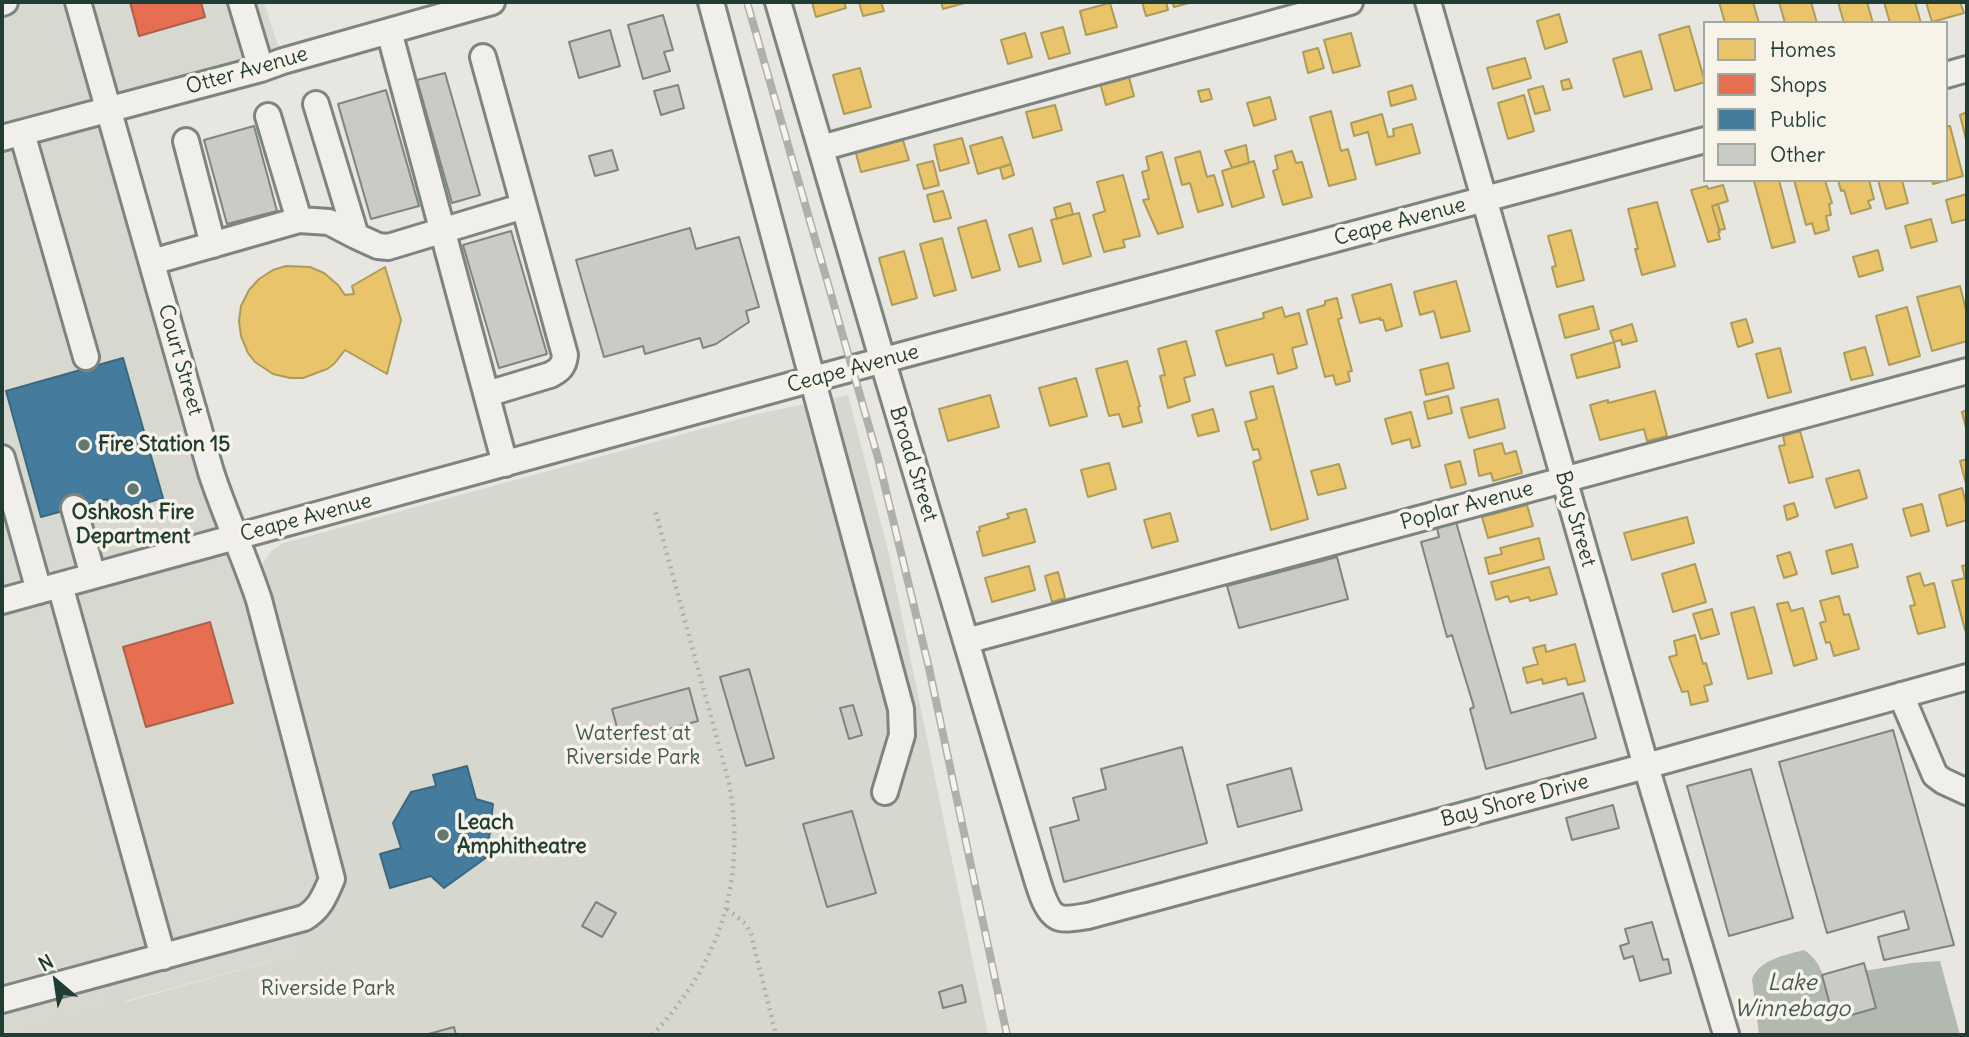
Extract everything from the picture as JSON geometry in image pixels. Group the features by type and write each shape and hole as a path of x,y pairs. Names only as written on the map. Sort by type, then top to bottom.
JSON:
{"street":[{"name":"Court Street","path":"78,2 211,472 259,600 332,878 324,898 314,912 304,918 163,957"},
{"path":"241,2 261,69"},
{"name":"Otter Avenue","path":"12,135 261,69 492,2"},
{"path":"711,2 901,709 902,735 885,792"},
{"name":"Broad Street","path":"778,2 1046,906 1052,914 1061,918"},
{"path":"821,148 1350,2"},
{"name":"Bay Street","path":"1427,2 1646,766 1726,1034"},
{"path":"389,31 505,464"},
{"path":"484,57 565,355 564,364 550,375 487,394"},
{"path":"1948,74 1967,69"},
{"path":"316,104 356,236"},
{"path":"268,116 299,220"},
{"path":"12,135 86,357"},
{"path":"186,141 213,246"},
{"name":"Ceape Avenue","path":"2,601 813,379 1703,141"},
{"path":"152,262 299,220 329,222 378,246 388,247 524,206"},
{"name":"Poplar Avenue","path":"966,641 1967,371"},
{"path":"2,458 49,588 163,957 2,1000"},
{"path":"74,508 93,576"},
{"name":"Bay Shore Drive","path":"1061,918 1088,916 1967,677"},
{"path":"1901,695 1935,775 1967,792"}],"path":[{"path":"652,1035 694,984 711,950 727,909 735,848 735,825 729,783 655,510"},
{"path":"727,909 746,924 751,934 776,1035"}],"shaded area":[{"path":"2,2 264,2 283,61 110,109 350,939 2,1035"}],"green space":[{"name":"Waterfest at Riverside Park","path":"848,395 889,554 988,1035 2,1035 114,1004 111,988 113,986 119,986 126,1002 300,953 296,935 320,922 334,904 341,885 261,570 275,548 284,543 757,414"}],"water":[{"name":"Lake Winnebago","path":"1804,950 1817,962 1824,978 1911,963 1940,961 1960,1035 1759,1035 1752,979 1767,962"}],"building: Homes":[{"path":"812,2 844,2 846,8 816,17"},
{"path":"859,2 881,2 884,11 863,16"},
{"path":"941,2 968,2 943,9"},
{"path":"1142,2 1166,2 1168,10 1146,16"},
{"path":"1172,2 1193,2 1174,7"},
{"path":"1719,2 1753,2 1758,21 1724,21"},
{"path":"1779,2 1811,2 1816,21 1784,21"},
{"path":"1838,2 1867,2 1872,21 1843,21"},
{"path":"1884,2 1915,2 1920,21 1889,21"},
{"path":"1926,2 1960,2 1964,13 1932,21"},
{"path":"1110,3 1117,27 1086,35 1080,11"},
{"path":"1559,14 1567,42 1545,49 1537,21"},
{"path":"1689,26 1703,83 1675,91 1659,35"},
{"path":"1063,27 1070,53 1049,59 1041,33"},
{"path":"1025,33 1032,57 1008,64 1001,40"},
{"path":"1351,33 1360,66 1333,73 1324,40"},
{"path":"1318,48 1324,68 1308,73 1303,52"},
{"path":"1641,51 1652,89 1624,97 1613,59"},
{"path":"1525,58 1531,78 1493,89 1487,68"},
{"path":"860,68 871,107 844,114 833,75"},
{"path":"1127,70 1134,96 1106,105 1099,79"},
{"path":"1569,79 1572,88 1563,90 1561,81"},
{"path":"1412,85 1416,99 1391,106 1388,92"},
{"path":"1543,86 1550,110 1535,114 1528,90"},
{"path":"1209,89 1212,99 1201,102 1198,91"},
{"path":"1524,95 1534,131 1508,139 1498,103"},
{"path":"1270,97 1276,119 1254,126 1247,103"},
{"path":"1055,105 1062,130 1033,138 1026,112"},
{"path":"1331,111 1341,151 1348,149 1356,179 1329,186 1310,117"},
{"path":"1967,112 1967,144 1960,115"},
{"path":"1382,114 1388,137 1394,136 1393,129 1412,124 1420,153 1376,165 1368,132 1354,136 1351,123"},
{"path":"1948,126 1950,126 1963,176 1948,180"},
{"path":"902,137 909,160 861,172 855,150"},
{"path":"1002,137 1011,164 978,174 970,146"},
{"path":"962,138 969,163 940,171 934,145"},
{"path":"1246,145 1249,163 1232,168 1225,151"},
{"path":"1200,151 1207,177 1214,175 1223,205 1198,212 1190,183 1182,185 1175,158"},
{"path":"1292,151 1296,163 1302,162 1312,197 1283,205 1273,171 1278,169 1275,156"},
{"path":"1162,152 1183,227 1158,234 1143,200 1149,199 1142,172 1149,170 1146,157"},
{"path":"933,161 939,185 924,189 917,165"},
{"path":"1254,161 1264,197 1232,207 1222,171"},
{"path":"1011,164 1014,175 1003,179 1000,168"},
{"path":"1123,175 1140,236 1123,240 1125,247 1104,252 1093,215 1105,211 1097,182"},
{"path":"1754,182 1780,182 1795,242 1772,248"},
{"path":"1795,182 1826,182 1832,203 1829,204 1831,215 1826,216 1829,230 1815,234 1812,223 1806,225"},
{"path":"1839,182 1870,182 1874,199 1868,201 1871,208 1851,214 1844,190 1841,191"},
{"path":"1879,182 1903,182 1908,203 1886,209"},
{"path":"1723,185 1728,201 1712,206 1720,239 1708,242 1691,190"},
{"path":"943,191 951,218 934,222 927,195"},
{"path":"1967,194 1967,219 1952,223 1946,200"},
{"path":"1657,202 1675,266 1642,275 1628,209"},
{"path":"1070,203 1073,214 1057,219 1054,208"},
{"path":"1718,204 1725,229 1719,230 1712,206"},
{"path":"1079,213 1091,256 1063,264 1051,220"},
{"path":"1931,219 1937,241 1911,248 1905,226"},
{"path":"986,220 1000,270 972,278 958,228"},
{"path":"1032,228 1041,261 1019,267 1009,235"},
{"path":"1571,230 1584,280 1557,287 1552,267 1556,266 1548,236"},
{"path":"942,238 956,290 934,296 920,244"},
{"path":"1878,250 1883,270 1859,277 1853,257"},
{"path":"904,251 917,298 892,305 879,258"},
{"path":"286,266 310,267 324,273 345,295 354,294 352,286 385,267 401,320 387,374 345,350 327,369 303,378 273,374 255,362 241,336 241,306 249,290 259,279"},
{"path":"1456,281 1470,331 1441,338 1434,311 1420,315 1414,292"},
{"path":"1391,284 1402,326 1386,331 1380,318 1360,323 1352,295"},
{"path":"1960,286 1967,314 1967,341 1932,351 1917,297"},
{"path":"1337,298 1342,318 1338,319 1352,371 1348,372 1350,381 1336,385 1333,375 1325,377 1307,310"},
{"path":"1593,306 1599,329 1565,338 1559,315"},
{"path":"1282,307 1285,317 1299,313 1307,344 1292,348 1297,368 1278,374 1273,354 1226,366 1216,331 1264,318 1263,313"},
{"path":"1907,307 1920,356 1889,365 1876,316"},
{"path":"1746,319 1753,342 1738,347 1731,323"},
{"path":"1632,324 1637,341 1622,345 1621,340 1614,342 1610,331"},
{"path":"1186,341 1195,375 1184,378 1190,401 1168,408 1160,376 1165,375 1158,349"},
{"path":"1614,342 1620,367 1577,378 1571,355"},
{"path":"1865,347 1873,375 1851,380 1844,353"},
{"path":"1780,348 1791,392 1768,398 1756,354"},
{"path":"1127,361 1142,422 1123,427 1119,414 1109,416 1096,369"},
{"path":"1448,363 1454,388 1426,395 1420,370"},
{"path":"1076,378 1087,416 1050,426 1039,388"},
{"path":"1273,386 1308,519 1271,530 1253,462 1261,459 1258,449 1253,450 1245,422 1257,419 1250,392"},
{"path":"1655,391 1667,436 1647,441 1644,429 1600,440 1590,405"},
{"path":"990,395 999,427 948,441 939,409"},
{"path":"1448,396 1452,413 1428,419 1424,402"},
{"path":"1498,399 1505,428 1469,438 1461,408"},
{"path":"1213,409 1219,431 1198,436 1192,415"},
{"path":"1967,410 1967,432 1962,412"},
{"path":"1411,412 1420,446 1412,448 1410,439 1392,444 1385,419"},
{"path":"1800,431 1813,477 1789,483 1779,446 1785,445 1783,436"},
{"path":"1502,443 1505,454 1516,451 1522,473 1493,481 1491,473 1479,476 1474,450"},
{"path":"1967,459 1967,483 1966,484 1960,461"},
{"path":"1460,461 1466,484 1451,488 1445,465"},
{"path":"1109,463 1116,489 1088,497 1081,470"},
{"path":"1339,464 1346,488 1318,495 1311,471"},
{"path":"1859,470 1867,498 1835,508 1826,479"},
{"path":"1962,488 1967,520 1947,526 1939,495"},
{"path":"1794,503 1798,516 1787,520 1784,506"},
{"path":"1922,504 1929,531 1911,536 1903,509"},
{"path":"1527,505 1533,526 1488,538 1482,517"},
{"path":"1026,509 1035,542 983,556 977,532 980,531 979,527 1009,518 1007,514"},
{"path":"1170,513 1178,541 1152,548 1144,520"},
{"path":"1687,517 1694,543 1632,560 1624,533"},
{"path":"1539,538 1544,559 1489,574 1485,558 1502,554 1500,548"},
{"path":"1852,544 1858,567 1832,574 1826,551"},
{"path":"1790,552 1797,574 1784,578 1777,556"},
{"path":"1695,564 1706,602 1673,612 1662,574"},
{"path":"1967,565 1965,630 1952,581 1965,578 1962,566"},
{"path":"1029,566 1035,590 992,602 985,578"},
{"path":"1549,567 1557,594 1530,601 1529,597 1510,602 1508,596 1496,600 1491,582"},
{"path":"1058,572 1065,598 1052,602 1045,576"},
{"path":"1920,573 1924,586 1934,583 1945,627 1918,634 1910,606 1915,605 1907,577"},
{"path":"1839,596 1844,615 1849,614 1859,649 1834,656 1830,642 1826,643 1820,623 1826,621 1820,601"},
{"path":"1788,602 1791,611 1803,608 1817,659 1794,666 1777,604"},
{"path":"1754,607 1772,673 1748,679 1731,613"},
{"path":"1712,609 1719,634 1701,639 1693,614"},
{"path":"1695,635 1712,684 1704,686 1708,701 1691,705 1688,691 1682,692 1669,657 1677,655 1674,641"},
{"path":"1575,644 1585,681 1568,685 1566,678 1543,684 1542,679 1527,683 1523,668 1538,664 1533,648 1545,645 1546,652"}],"building: Shops":[{"path":"130,2 201,2 205,17 139,36"},
{"path":"210,622 233,703 146,727 123,647"}],"building: Public":[{"name":"Fire Station 15","path":"123,358 163,498 111,513 107,499 41,517 6,391"},
{"name":"Leach Amphitheatre","path":"467,766 476,799 493,804 487,857 444,888 431,876 390,888 380,854 401,848 393,823 411,792 436,786 433,775"}],"building: Other":[{"path":"663,15 673,50 664,52 670,71 643,79 628,25"},
{"path":"610,30 620,66 579,78 569,42"},
{"path":"445,73 480,195 452,203 417,80"},
{"path":"678,85 684,108 661,115 654,91"},
{"path":"386,90 419,206 371,219 338,104"},
{"path":"254,126 277,211 227,224 204,140"},
{"path":"612,150 618,170 595,176 589,156"},
{"path":"690,228 696,249 739,237 759,307 746,311 749,322 716,344 703,348 700,338 645,354 643,346 604,357 576,260"},
{"path":"511,231 547,354 499,368 463,245"},
{"path":"1456,522 1511,713 1583,693 1596,738 1486,769 1470,709 1474,707 1452,635 1447,637 1421,542 1439,537 1437,528"},
{"path":"1337,557 1348,599 1239,628 1227,586"},
{"path":"749,669 774,758 746,766 720,677"},
{"path":"689,688 698,721 621,742 612,709"},
{"path":"853,705 862,735 849,739 840,708"},
{"path":"1893,730 1954,945 1884,960 1878,937 1909,929 1904,911 1827,933 1779,762"},
{"path":"1182,747 1207,843 1064,882 1050,828 1079,820 1073,798 1106,789 1101,769"},
{"path":"1291,768 1302,810 1238,827 1227,785"},
{"path":"1751,769 1793,918 1729,936 1687,786"},
{"path":"1613,805 1619,828 1572,840 1566,818"},
{"path":"852,811 876,893 827,907 803,824"},
{"path":"596,902 616,913 602,937 582,926"},
{"path":"1652,922 1663,960 1668,959 1671,973 1640,981 1633,956 1624,959 1620,946 1629,943 1625,929"},
{"path":"1864,963 1876,1008 1834,1020 1822,975"},
{"path":"962,985 966,1002 943,1008 939,992"},
{"path":"454,1027 456,1035 425,1035"}],"railway":[{"path":"747,2 878,458 929,668 1007,1035"}],"place":[{"name":"Fire Station 15","path":"84,445"},
{"name":"Oshkosh Fire Department","path":"133,489"},
{"name":"Leach Amphitheatre","path":"443,835"}],"park label":[{"name":"Riverside Park","path":"328,989"}]}
